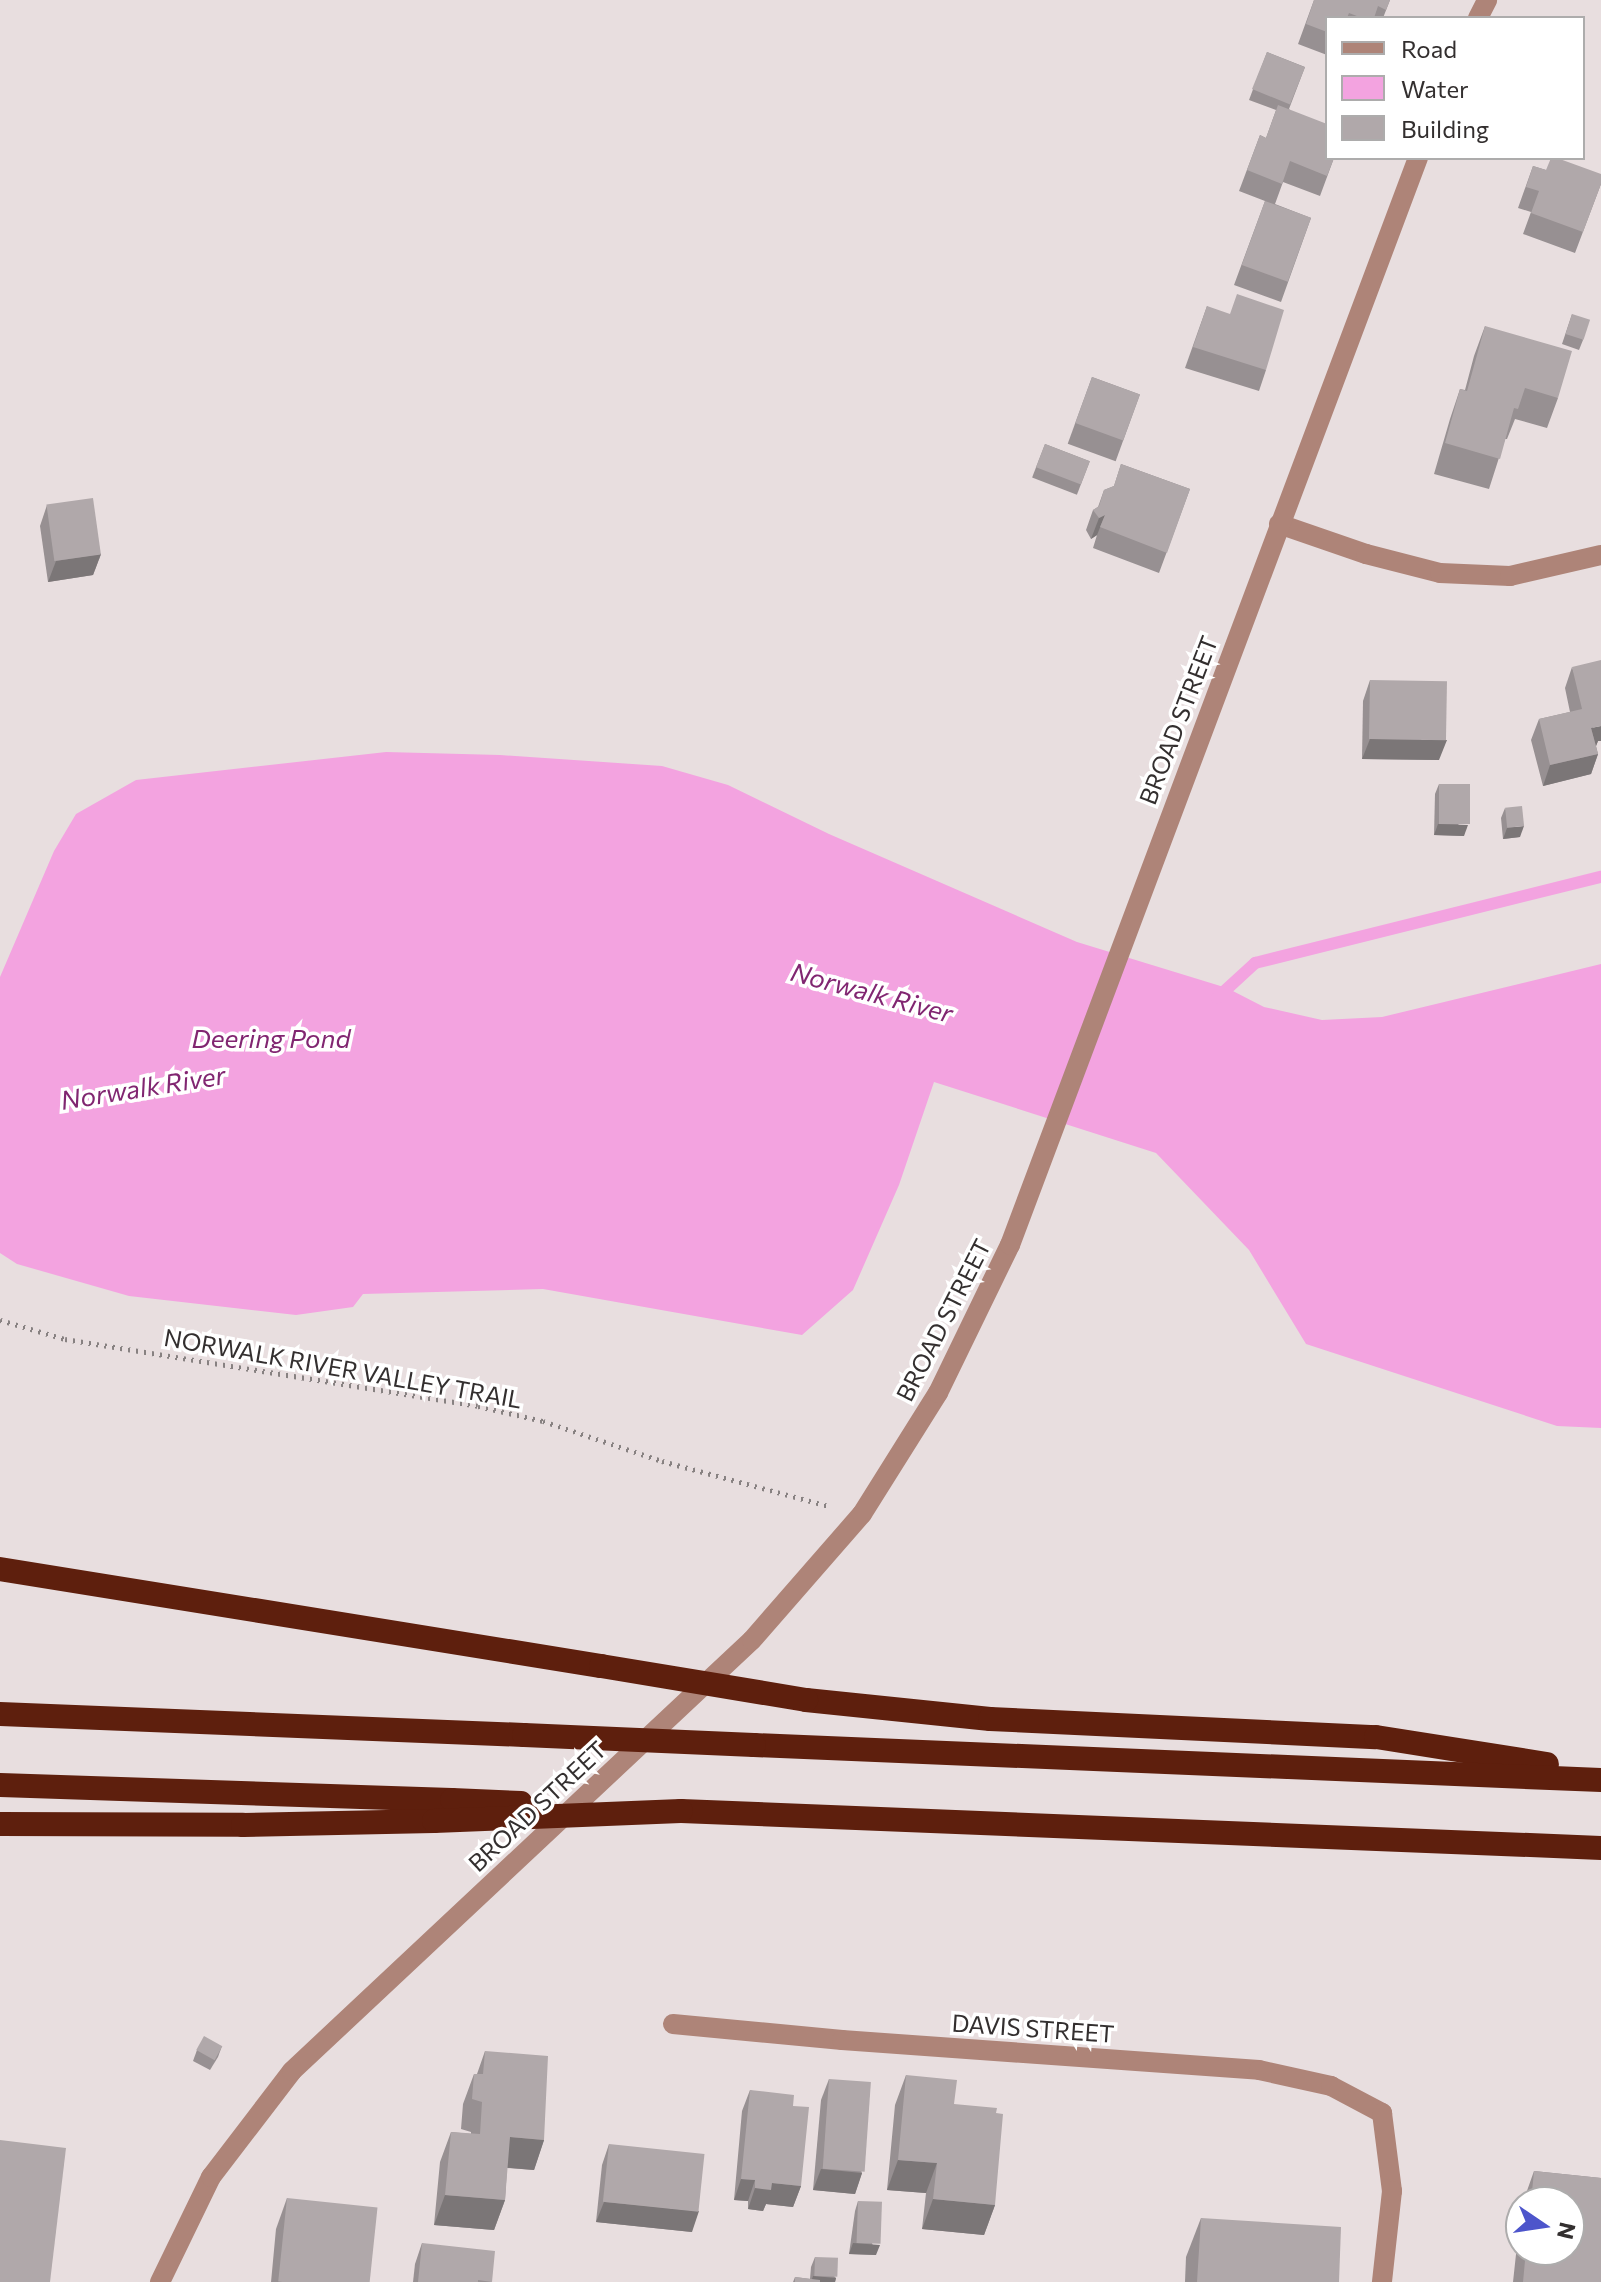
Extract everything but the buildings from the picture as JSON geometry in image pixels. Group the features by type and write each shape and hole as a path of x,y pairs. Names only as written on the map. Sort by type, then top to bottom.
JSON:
{"highway":[{"path":"0,1569 806,1700 990,1719 1376,1737 1601,1773"},
{"path":"0,1714 1601,1780"},
{"path":"0,1785 452,1800 1601,1848"},
{"path":"0,1824 243,1825 681,1811"}],"street":[{"name":"BROAD STREET","path":"160,2282 211,2177 292,2071 752,1640 862,1514 938,1393 1010,1245 1417,160"},
{"path":"1279,524 1366,554 1440,573 1510,576 1601,555"},
{"name":"DAVIS STREET","path":"673,2024 842,2040 1259,2070 1331,2086 1382,2113 1392,2191 1382,2282"}],"path":[{"name":"NORWALK RIVER VALLEY TRAIL","path":"0,1320 65,1339 478,1406 543,1421 662,1461 862,1514"}],"water":[{"name":"Deering Pond","path":"386,752 500,755 662,766 728,785 829,834 1077,942 1227,988 1264,1007 1322,1020 1382,1017 1601,964 1601,1428 1557,1426 1306,1344 1249,1250 1156,1153 934,1082 899,1185 853,1290 802,1335 543,1289 363,1294 353,1307 296,1315 129,1296 17,1264 0,1253 0,977 54,851 76,814 136,780"}],"waterway":[{"path":"1217,998 1255,963 1601,877"}],"water label":[{"name":"Norwalk River","path":"872,992"},
{"name":"Norwalk River","path":"143,1087"}]}
